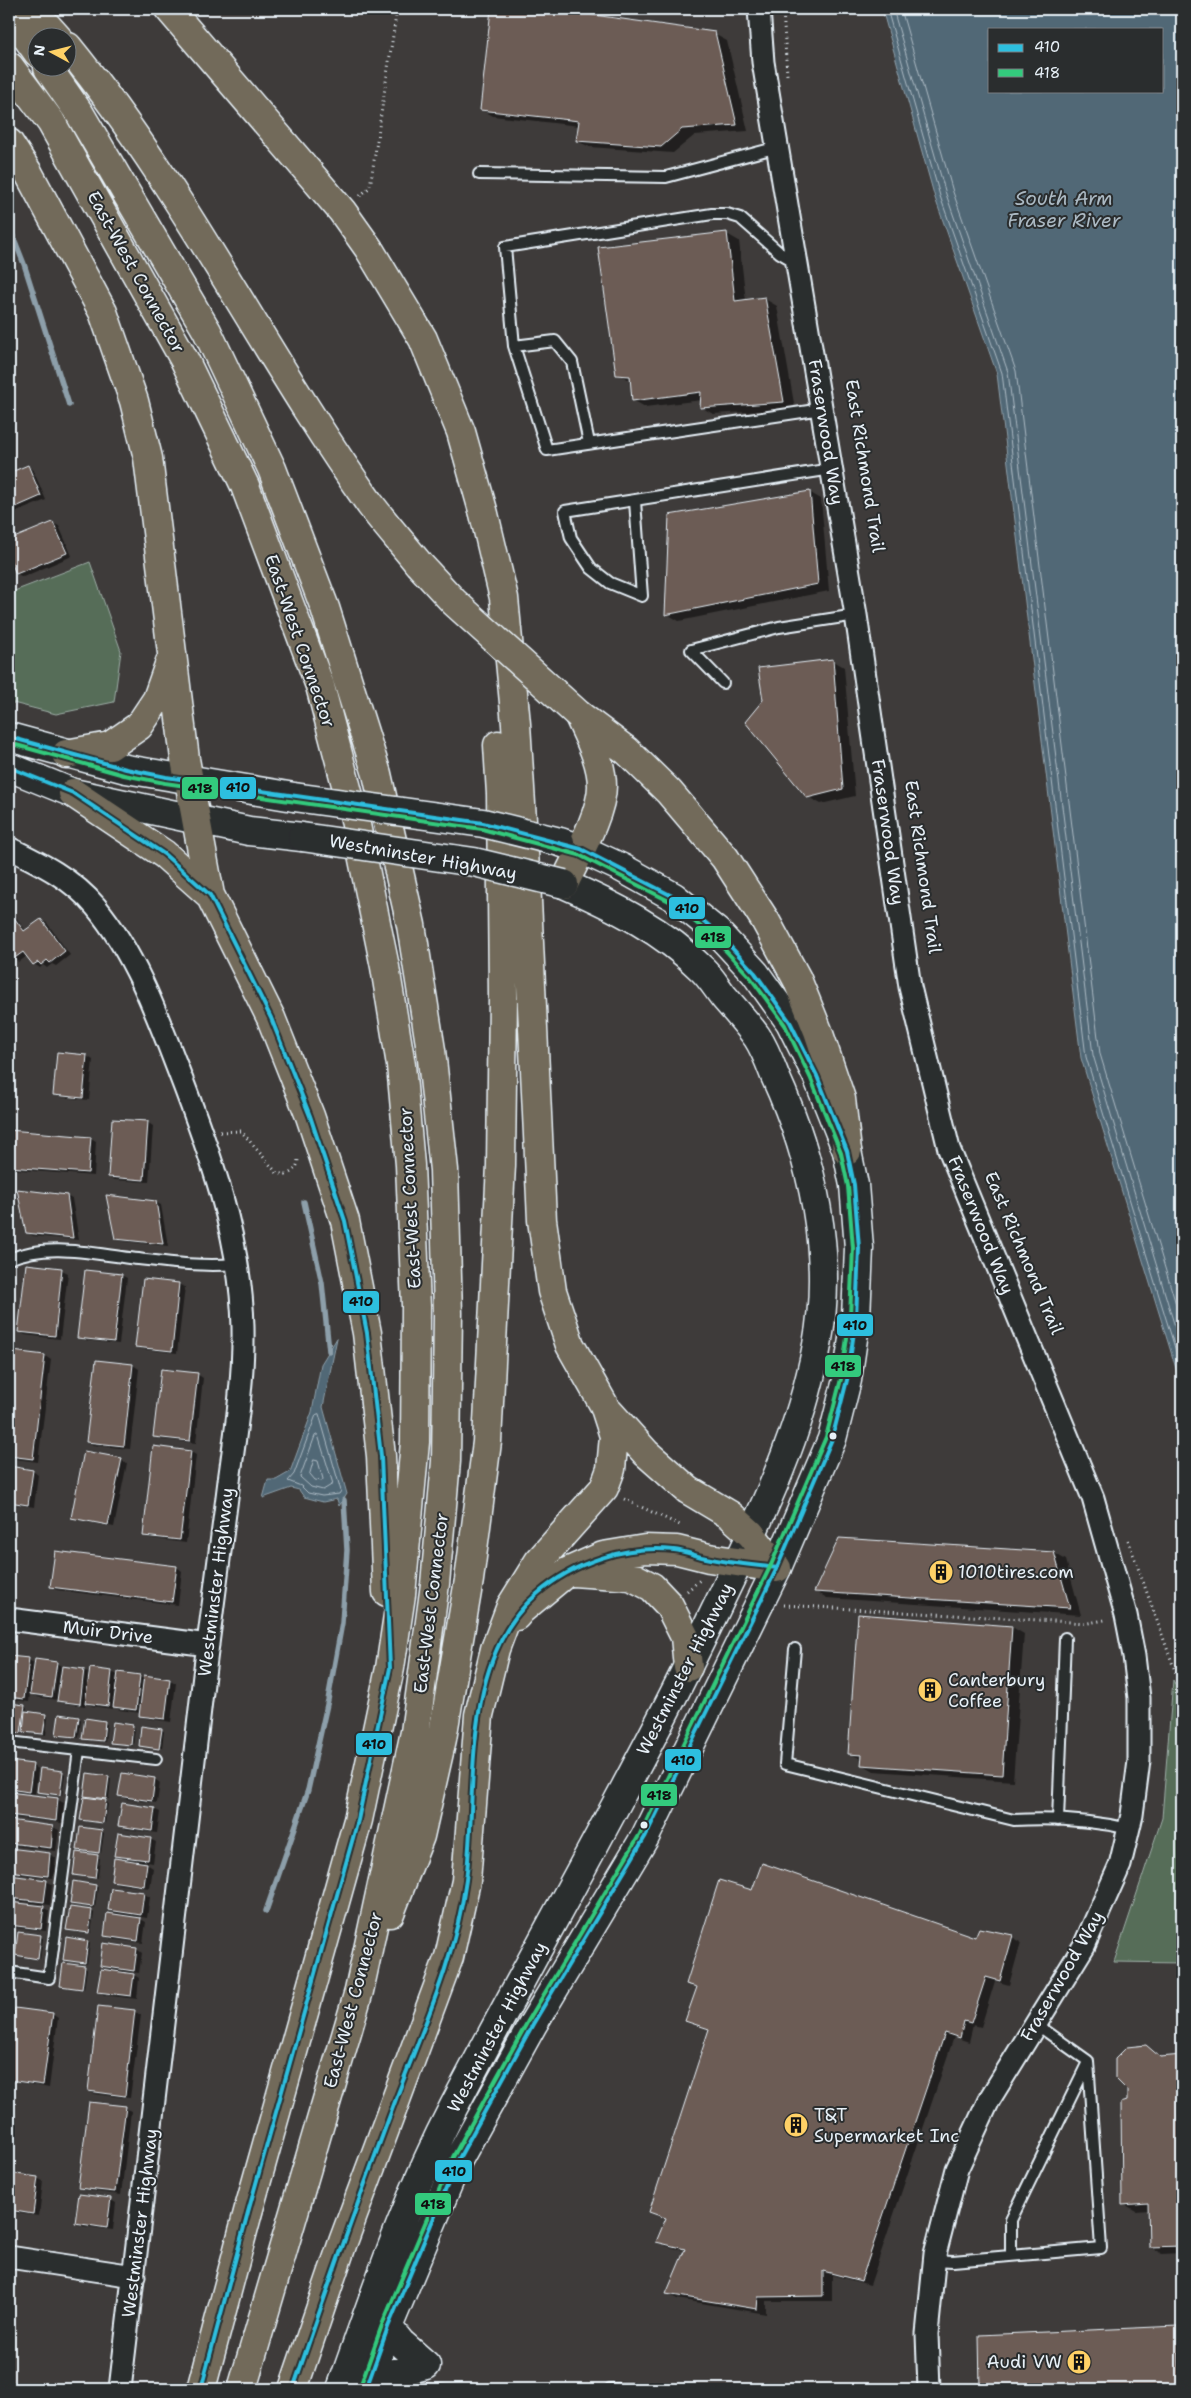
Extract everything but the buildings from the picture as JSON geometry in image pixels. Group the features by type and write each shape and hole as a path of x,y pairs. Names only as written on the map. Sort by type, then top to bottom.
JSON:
{"highway":[{"path":"32,9 49,28"},
{"path":"169,9 342,211 369,249 423,339 461,432 484,514 504,598 516,724 527,900 542,1220 552,1291 570,1345 604,1405 646,1453 688,1490 730,1515 752,1534 776,1568"},
{"path":"9,13 28,39"},
{"path":"78,61 174,192 371,505 418,563 454,602 578,715 627,751 669,792 725,858 766,920 797,979 818,1031 841,1099 847,1151"},
{"name":"East-West Connector","path":"9,66 51,122 185,361 245,486 320,686 354,815 385,967 401,1065 410,1165 416,1306 415,1442 401,1595 390,1668 358,1820 251,2202 201,2389"},
{"name":"East-West Connector","path":"55,78 80,114 207,331 272,469 325,608 377,774 411,925 431,1050 444,1170 448,1313 446,1461 436,1584 415,1732 360,1991 242,2389"},
{"path":"9,143 29,174 103,312 134,400 148,458 185,759 210,895 271,1018 310,1116 345,1221 367,1333 381,1456 390,1668"},
{"path":"360,1991 420,1836 442,1739 468,1589 487,1442 501,1165 503,996 501,794 484,514"},
{"path":"66,754 110,746 139,726 157,699 172,653"},
{"path":"564,884 570,845 590,829 602,787 596,754 578,715"},
{"path":"73,793 164,854 210,895"},
{"path":"293,2389 343,2242 449,1957 466,1881 479,1715 495,1649 511,1606 539,1561 604,1488 611,1469 614,1436 604,1405"},
{"path":"495,1649 520,1610 567,1572 603,1556 645,1549 677,1550 738,1563 776,1568"},
{"path":"567,1572 631,1576 652,1587 668,1605 685,1636 688,1667"}],"main road":[{"name":"Westminster Highway","path":"9,737 126,769 190,781 482,823 570,845 674,897 717,932 755,973 790,1022 817,1076 847,1151 854,1185 859,1248 856,1318 847,1380 832,1439 776,1568 645,1837 533,2024 458,2160 388,2326 358,2388"},
{"name":"Westminster Highway","path":"9,767 73,793 248,830 474,862 564,884 609,904 651,928 703,970 758,1039 788,1105 805,1153 817,1211 822,1298 817,1345 798,1423 752,1534 688,1667 571,1892 451,2112 397,2231 358,2388"},
{"path":"358,2388 391,2374 426,2365 401,2344 388,2326"}],"street":[{"name":"Fraserwood Way","path":"759,9 763,62 856,614 910,987 950,1149 1093,1498 1126,1615 1134,1656 1139,1707 1139,1761 1120,1865 1084,1946 989,2100 957,2170 934,2260 927,2334 929,2389"},
{"name":"Westminster Highway","path":"9,848 41,863 69,882 96,906 127,955 157,1014 206,1143 227,1214 243,1327 235,1436 208,1645 120,2389"},
{"name":"Muir Drive","path":"9,1619 208,1645"},
{"path":"9,2257 134,2276"}],"lane":[{"path":"478,174 666,177 778,147"},
{"path":"798,263 780,253 740,218 728,214 712,214 505,247 514,346 547,450 822,409"},
{"path":"514,346 555,341 572,362 589,443"},
{"path":"635,501 642,596 610,583 591,568 571,538 565,511 832,469"},
{"path":"723,683 691,650 779,626 856,614"},
{"path":"9,1260 26,1253 49,1250 73,1250 186,1265 235,1264"},
{"path":"1058,1820 1065,1638"},
{"path":"795,1649 785,1764 1014,1820 1058,1820 1110,1825 1128,1829"},
{"path":"9,1742 156,1758"},
{"path":"9,1972 49,1978 79,1750"},
{"path":"1036,2024 1088,2061"},
{"path":"934,2260 953,2261 1101,2248 1088,2061"},
{"path":"1011,2256 1011,2220 1088,2061"},
{"path":"610,2389 665,2389"}],"path":[{"path":"342,211 370,186 398,9"},
{"path":"782,9 789,84"},
{"path":"220,1132 241,1131 277,1173 286,1175 294,1172 298,1164 298,1156"},
{"path":"604,1488 690,1530"},
{"path":"1127,1538 1182,1690"},
{"path":"686,1592 701,1581 702,1574"},
{"path":"780,1605 1088,1623 1105,1620"},
{"path":"1149,1611 1155,1612"}],"green space":[{"path":"90,562 121,651 114,702 56,714 9,702 9,593"},
{"path":"1173,1680 1182,1697 1182,1963 1114,1962 1162,1818"}],"water":[{"name":"South Arm Fraser River","path":"882,9 1182,9 1182,1388 1081,1058 997,374 935,198"},
{"path":"337,1338 323,1407 347,1494 339,1506 337,1499 323,1502 304,1497 299,1490 291,1488 263,1498 268,1480 276,1480 290,1472 312,1412 321,1364"}],"waterway":[{"path":"9,226 24,264 69,405"},
{"path":"304,1202 322,1283 329,1351"},
{"path":"266,1911 308,1790 328,1700 342,1623 347,1550 344,1500"}],"transit line":[{"name":"410","path":"9,737 126,769 166,777 483,823 581,849 674,897 717,932 755,973 790,1022 817,1076 847,1151 854,1185 859,1248 856,1318 847,1380 832,1439 777,1568 645,1837 533,2024 458,2160 388,2327 366,2389"},
{"name":"418","path":"9,743 124,775 165,783 482,829 579,855 671,902 713,937 750,977 785,1025 811,1079 841,1153 848,1186 853,1248 850,1317 841,1379 826,1437 771,1565 640,1834 528,2021 453,2157 382,2325 360,2387"},
{"name":"410","path":"16,770 73,793 164,854 210,895 271,1018 310,1116 345,1221 367,1333 381,1456 390,1668 358,1820 248,2212 201,2389"},
{"name":"410","path":"293,2389 369,2171 447,1964 455,1936 466,1880 473,1767 483,1690 495,1654 512,1622 537,1594 567,1573 601,1558 619,1553 637,1550 674,1550 715,1560 777,1568"}],"place":[{"name":"1010tires.com","path":"941,1572"},
{"name":"Canterbury Coffee","path":"930,1690"},
{"name":"T&T Supermarket Inc","path":"796,2125"},
{"name":"Audi VW","path":"1079,2362"}]}
